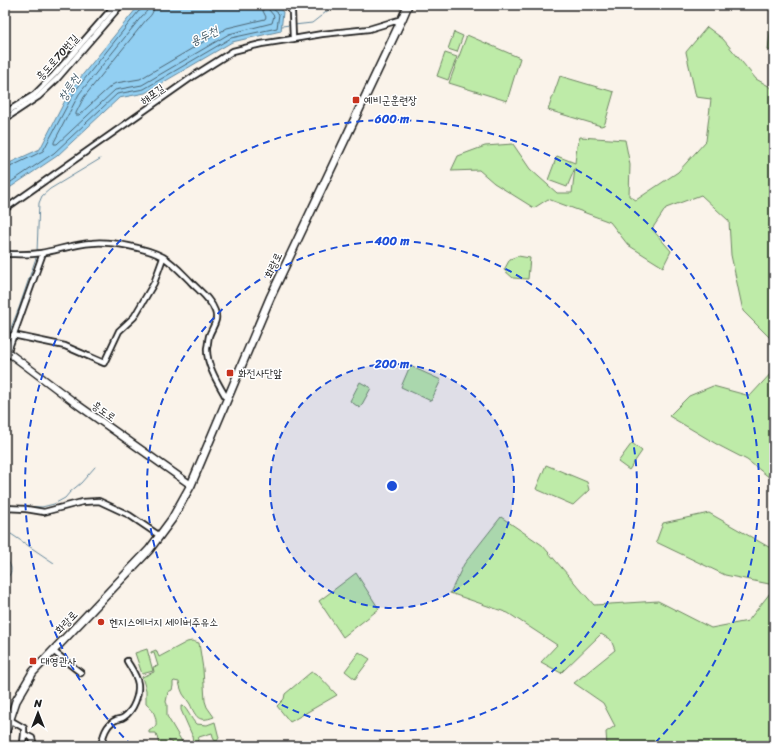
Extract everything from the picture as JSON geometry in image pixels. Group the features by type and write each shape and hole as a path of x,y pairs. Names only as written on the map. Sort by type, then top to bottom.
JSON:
{"main road":[{"name":"화랑로","path":"5,734 16,701 33,672 149,550 172,519 191,485 226,399 270,298 408,5"}],"street":[{"name":"흥도로70번길","path":"5,113 34,95 54,75 115,5"},
{"path":"5,119 38,97 57,79 121,5"},
{"path":"287,5 292,12 292,39"},
{"name":"해포길","path":"5,209 195,75 233,51 262,44 322,34 369,29 402,19"},
{"path":"5,254 34,254 91,243 105,243 152,252 163,258 182,273 212,304 216,312 216,324 209,337 207,350 209,361 226,399"},
{"path":"5,359 6,351 13,336 41,253"},
{"path":"13,336 65,346 104,363 119,331 134,317 154,283 163,258"},
{"name":"흥도로","path":"6,351 78,405 191,485"},
{"path":"5,508 44,512 82,502 99,501 129,516 160,536"},
{"path":"53,651 81,673"},
{"path":"101,746 107,727 114,720 124,718 134,706 138,684 127,661"},
{"path":"10,720 24,728 23,743"},
{"path":"24,734 32,738 34,746"}],"green space":[{"path":"772,16 774,17 774,51 768,50"},
{"path":"707,27 723,39 756,79 774,89 774,342 743,311 731,255 729,221 701,195 666,208 652,229 671,251 663,267 628,245 610,222 548,199 534,208 494,183 479,170 451,171 458,156 485,146 513,144 530,169 557,193 572,193 575,168 567,187 548,180 557,156 575,163 577,146 580,137 625,140 630,165 629,196 636,200 678,172 706,141 711,99 696,97 686,52"},
{"path":"454,32 463,36 457,52 448,49"},
{"path":"467,35 520,58 507,101 449,83"},
{"path":"445,53 457,57 448,80 437,76"},
{"path":"560,76 614,92 604,125 601,126 548,110"},
{"path":"518,256 530,258 528,279 513,278 504,270 510,259"},
{"path":"410,366 441,380 431,401 401,387"},
{"path":"774,370 774,481 747,460 669,416 689,396 713,386 750,396"},
{"path":"360,382 371,388 360,408 350,401"},
{"path":"632,443 642,451 629,470 618,462"},
{"path":"546,465 587,482 589,490 573,505 536,489"},
{"path":"709,513 774,550 774,585 725,575 656,542 663,523"},
{"path":"501,517 542,545 594,605 658,601 711,628 748,621 774,588 774,746 607,746 606,732 615,726 603,703 574,683 615,650 611,640 601,634 561,673 541,662 557,645 508,613 450,593 464,564"},
{"path":"356,573 379,609 343,637 319,601"},
{"path":"192,641 199,643 203,669 205,701 214,717 209,719 198,718 183,694 179,682 174,681 172,690 168,692 166,702 167,716 184,745 191,745 193,743 192,735 181,710 181,706 185,708 196,724 207,725 215,722 219,738 217,741 214,740 212,733 199,737 197,742 202,746 174,746 168,741 163,745 159,744 156,733 149,733 149,731 156,726 156,719 153,711 146,703 146,690 142,677 154,672 153,667 158,666 154,653 151,652 156,650 159,657 187,642"},
{"path":"147,649 153,671 142,674 135,653"},
{"path":"359,652 370,659 355,679 345,671"},
{"path":"312,672 317,674 337,695 290,722 277,706 284,699 285,694"}],"water":[{"path":"141,5 275,5 283,12 281,31 232,42 145,93 119,98 57,156 5,191 5,165 40,149 71,89 136,9"}],"waterway":[{"name":"용두천","path":"294,25 312,23 335,5"},
{"name":"용두천","path":"282,26 290,25"},
{"path":"37,252 39,203 42,196 50,189 100,159"},
{"path":"5,343 37,255"},
{"path":"5,505 42,507 54,504 65,498 95,467"},
{"path":"5,538 11,534 54,563"},
{"path":"5,555 11,568 10,574 5,581"}],"place":[{"name":"예비군훈련장","path":"356,100"},
{"name":"화전사단앞","path":"230,373"},
{"name":"헨지스에너지 세이버주유소","path":"101,622"},
{"name":"대영관사","path":"33,661"}],"water label":[{"name":"창릉천","path":"69,88"}]}
